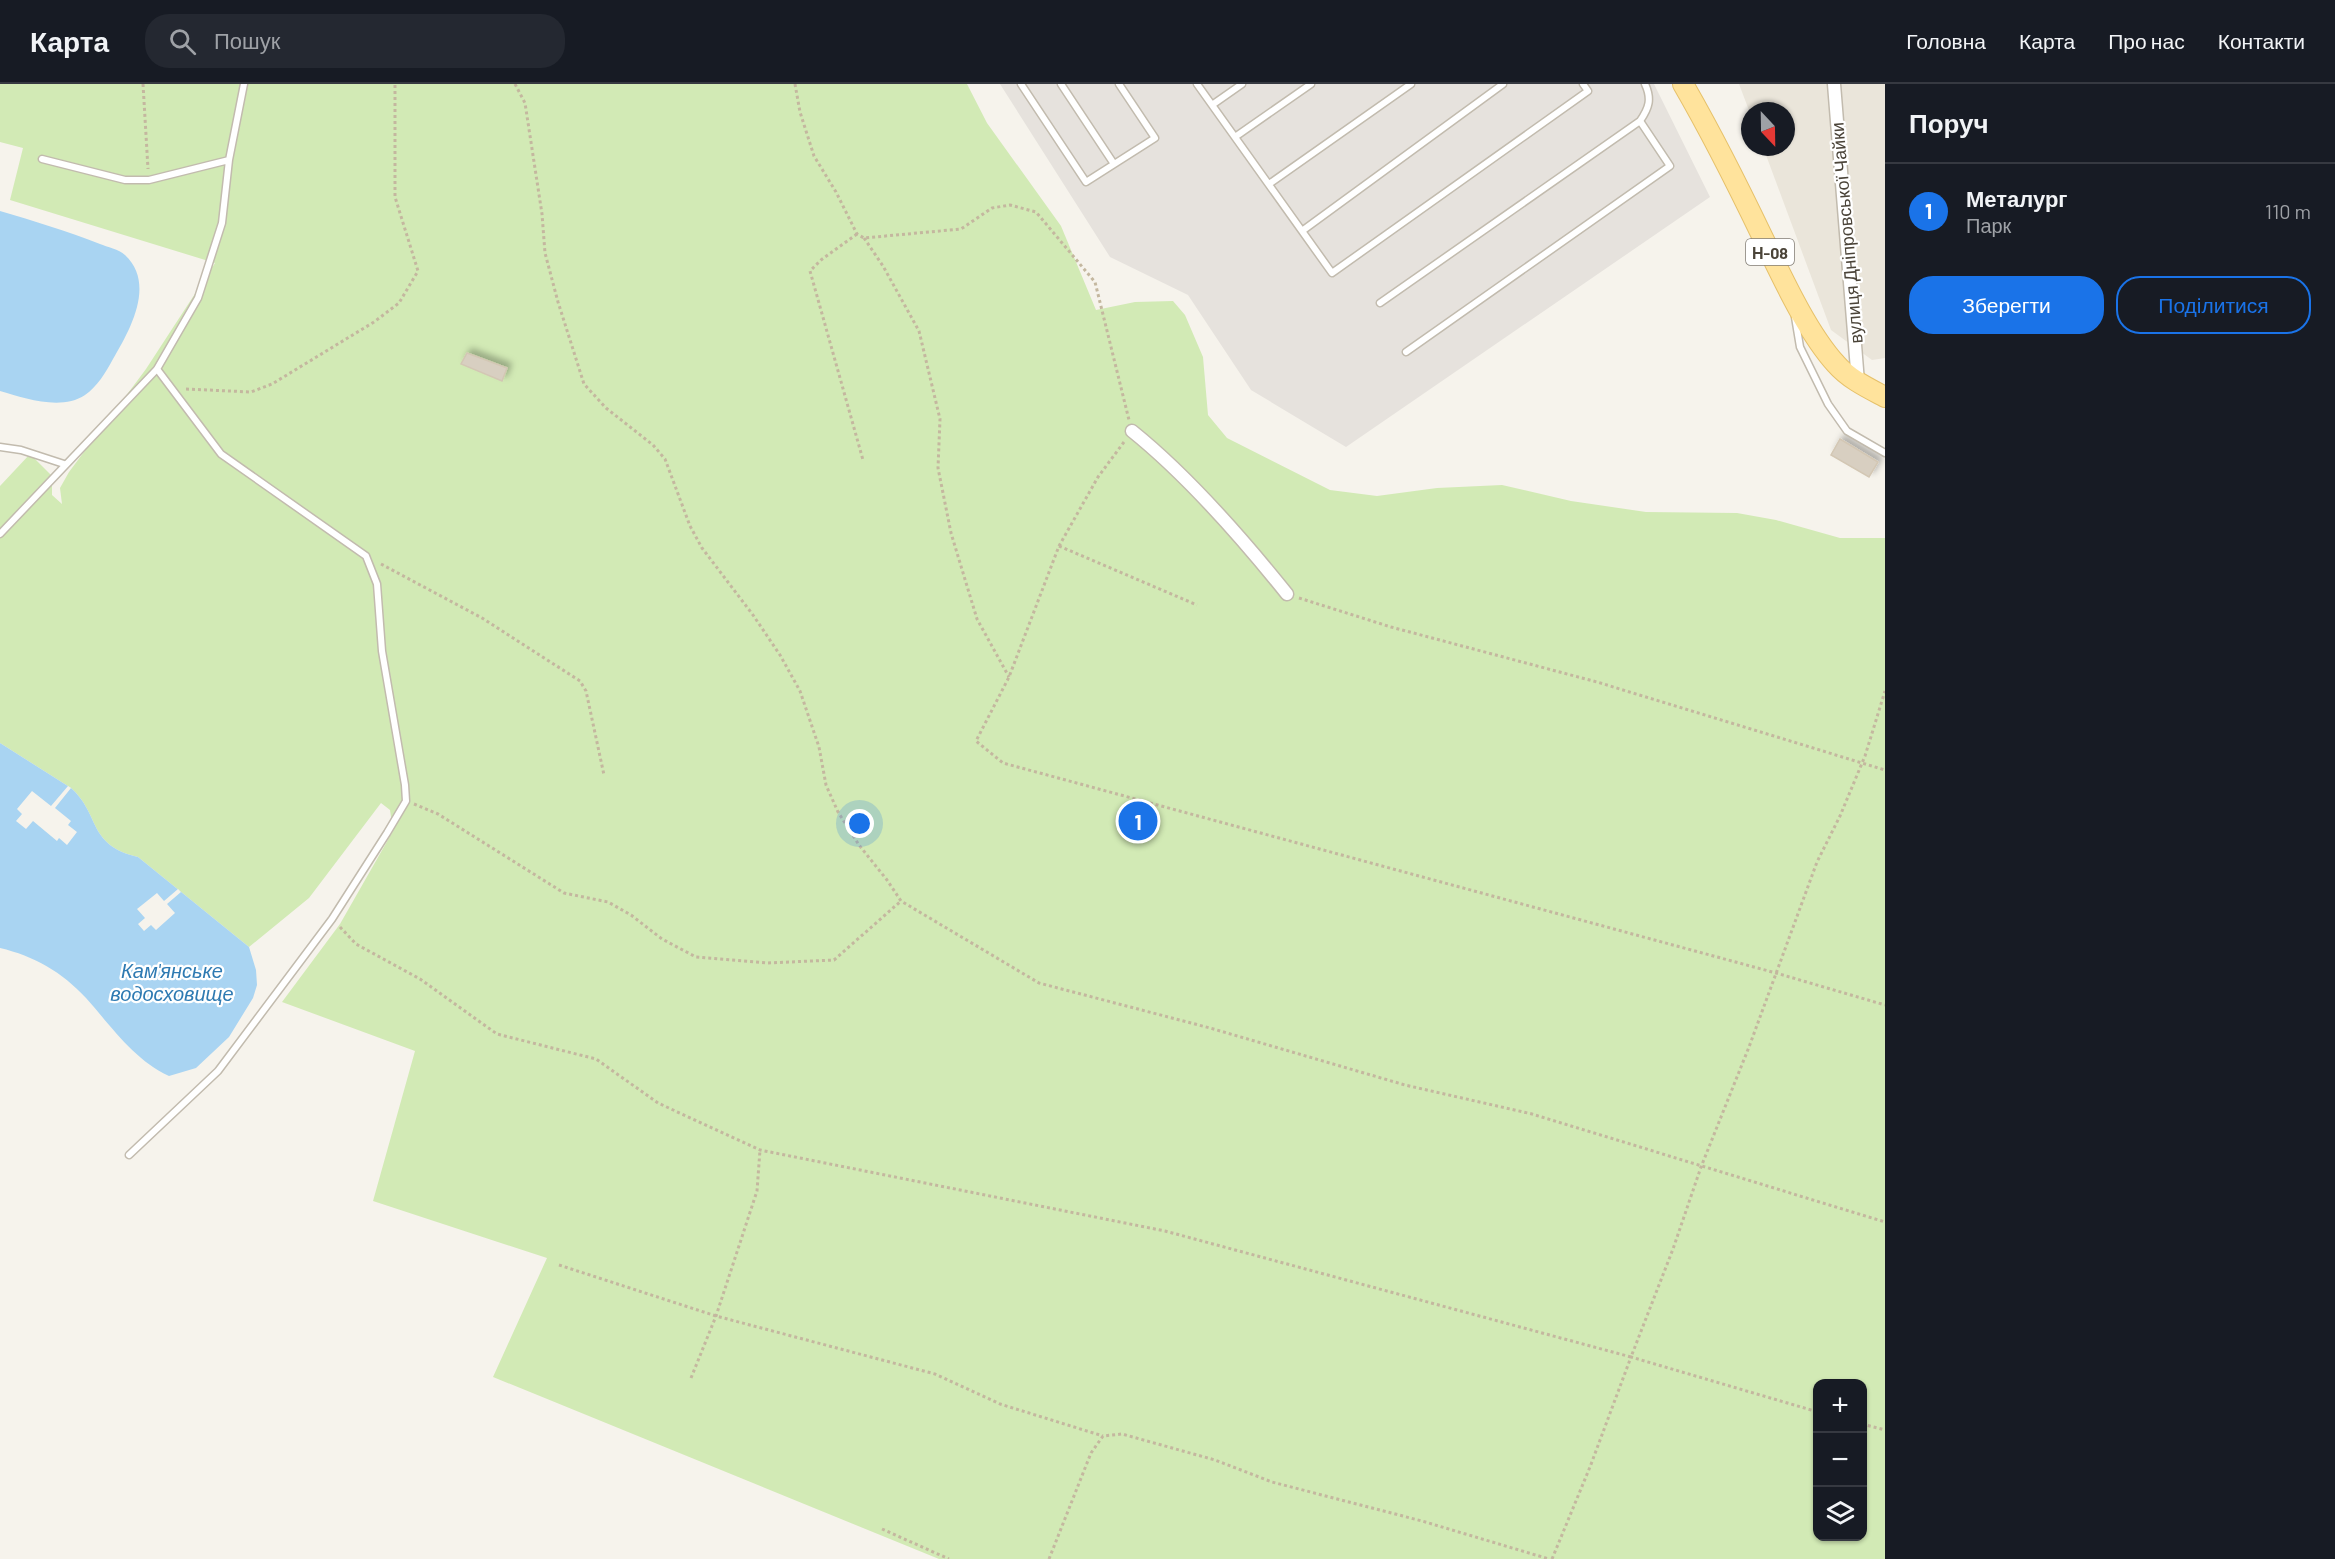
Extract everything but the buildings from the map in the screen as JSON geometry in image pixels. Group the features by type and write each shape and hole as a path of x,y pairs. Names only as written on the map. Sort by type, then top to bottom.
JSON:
{"main road":[{"name":"Н-08","path":"1683,84 1717,143 1789,291 1837,365 1858,382 1885,397"}],"street":[{"name":"вулиця Дніпровської Чайки","path":"1834,84 1858,382"},
{"path":"1132,431 1152,447 1246,544 1287,594"}],"lane":[{"path":"0,534 64,464 157,369 198,298 222,223 229,160 244,84"},
{"path":"1021,84 1086,182 1155,138 1119,84"},
{"path":"1061,84 1114,164"},
{"path":"1197,84 1332,273 1588,91 1583,84"},
{"path":"1212,105 1242,84"},
{"path":"1235,137 1311,84"},
{"path":"1269,184 1411,84"},
{"path":"1302,231 1503,84"},
{"path":"1380,303 1640,121 1648,109 1649,93 1645,84"},
{"path":"1407,352 1670,166 1640,121"},
{"path":"42,159 125,180 148,180 229,160"},
{"path":"1789,291 1800,347 1828,404 1846,431 1885,453"},
{"path":"129,1155 218,1071 332,919 406,801 382,651 377,584 366,556 221,454 157,369"},
{"path":"0,447 21,450 64,464"}],"path":[{"path":"142,84 148,180"},
{"path":"170,388 251,392 262,388 364,328 399,303 418,271 395,197 395,84"},
{"path":"515,84 527,112 542,214 545,253 584,384 606,408 653,445 665,459 690,526 702,548 753,615 780,655 800,691 819,747 826,785 838,812 901,902 1039,983 1210,1028 1405,1085 1532,1114 1885,1222"},
{"path":"795,84 800,112 813,156 836,192 857,234 864,238 883,267 919,331 940,419 938,468 951,533 977,619 1009,678"},
{"path":"864,238 961,229 992,208 1011,205 1036,212 1095,282 1132,431 1098,477 1059,546 1009,678 976,741 1003,763 1776,973 1885,1005"},
{"path":"857,234 821,260 810,271 863,460"},
{"path":"1059,546 1197,605"},
{"path":"366,556 482,618 580,681 586,691 604,775"},
{"path":"1287,594 1391,627 1597,682 1885,770"},
{"path":"559,1265 716,1316 935,1374 1000,1404 1103,1436 1122,1434 1215,1460 1272,1482 1422,1521 1550,1559 1590,1467 1817,862 1840,816 1862,763 1885,691"},
{"path":"406,801 438,814 564,893 608,902 632,915 662,939 696,957 767,963 834,960 901,902"},
{"path":"332,919 356,944 420,979 497,1034 596,1059 658,1103 760,1150 1165,1231 1630,1357 1813,1411"},
{"path":"691,1378 716,1316 757,1191 760,1150"},
{"path":"1867,1425 1885,1430"},
{"path":"1049,1559 1091,1453 1103,1436"},
{"path":"882,1529 949,1559"}],"shaded area":[{"path":"1000,84 1654,84 1710,197 1346,447 1251,390 1188,295 1110,257"},
{"path":"1739,84 1885,84 1885,358 1872,360 1831,330 1766,156 1795,156 1795,102 1746,102"}],"green space":[{"path":"0,84 967,84 987,123 1061,226 1096,310 1135,302 1173,301 1185,315 1203,357 1208,415 1227,438 1330,490 1377,496 1437,488 1502,485 1571,501 1646,512 1737,513 1776,520 1840,538 1885,538 1885,1559 939,1559 493,1377 547,1258 373,1201 415,1051 282,1002 340,924 393,831 390,810 381,803 309,898 249,947 138,857 110,845 102,837 87,808 71,788 0,743 0,486 30,454 52,476 52,495 62,504 60,488 69,472 146,369 215,263 10,200 23,148 0,142"}],"water":[{"path":"0,211 63,230 116,250 125,255 139,279 137,307 120,347 101,379 89,392 75,400 42,402 0,391"},
{"name":"Кам'янське водосховище","path":"0,743 71,788 87,808 102,837 110,845 138,857 249,947 256,970 257,985 253,998 229,1037 196,1068 169,1076 156,1069 134,1052 67,980 36,960 0,948"}],"pier":[{"path":"68,786 71,788 55,808 71,821 68,825 77,832 67,845 59,838 57,841 33,821 26,829 16,821 22,814 17,809 32,791 51,806"},
{"path":"178,889 181,892 167,904 175,913 156,930 151,925 144,931 138,924 145,918 137,909 157,893 164,901"}],"place":[{"name":"Металург","path":"1138,821"}]}
